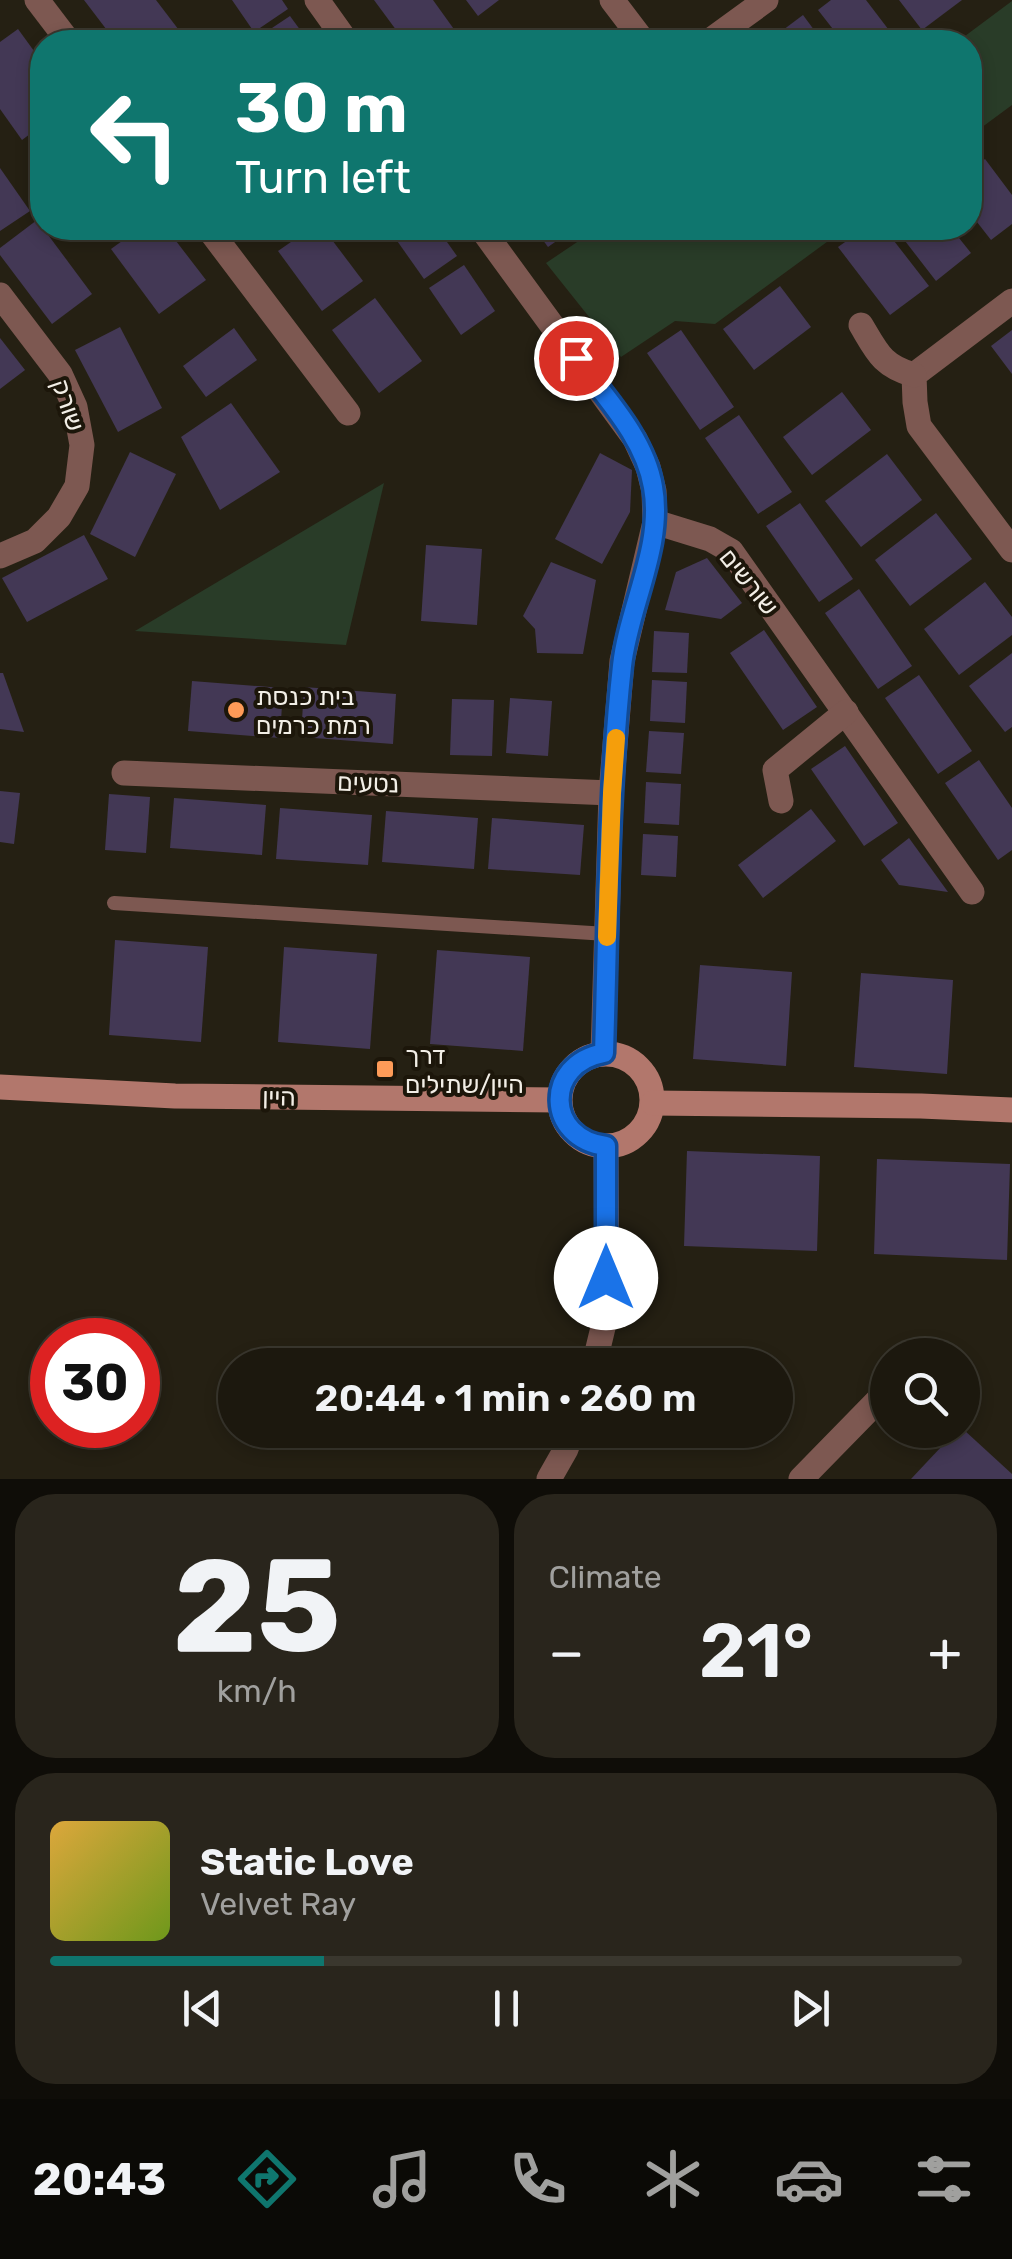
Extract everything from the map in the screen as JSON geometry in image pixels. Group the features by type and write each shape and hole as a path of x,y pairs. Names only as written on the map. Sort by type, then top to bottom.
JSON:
{"street":[{"path":"37,0 60,30"},
{"path":"316,0 338,30"},
{"path":"612,0 635,30"},
{"path":"725,30 766,0"},
{"path":"217,240 348,413"},
{"path":"491,240 635,439 654,491 655,522 622,661 612,793 604,1053"},
{"name":"שורק","path":"0,295 60,374 75,408 82,444 77,486 58,517 35,542 0,556"},
{"path":"914,375 1012,300"},
{"path":"860,325 893,369 914,375"},
{"path":"914,375 919,426 1012,550"},
{"name":"שורשים","path":"655,522 710,538 731,552 972,892"},
{"path":"780,800 775,770 846,712"},
{"name":"נטעים","path":"124,773 612,793"},
{"path":"604,1053 633,1062 644,1073 653,1103 650,1117 633,1139 606,1146 582,1140 573,1133 559,1100 565,1077 572,1068 592,1055 604,1053"},
{"name":"היין","path":"0,1087 175,1096 559,1100"},
{"path":"653,1103 1012,1110"},
{"path":"598,1348 607,1310 606,1146"},
{"path":"801,1479 870,1408"},
{"path":"549,1479 566,1448"}],"lane":[{"path":"114,903 608,934"}],"green space":[{"path":"1012,1 1012,105 982,127 982,30 973,30"},
{"path":"580,240 830,240 715,324 675,321 621,357 546,263"},
{"path":"384,483 346,645 135,631"}],"building":[{"path":"84,0 156,0 179,30 107,30"},
{"path":"232,0 282,0 288,9 253,30"},
{"path":"374,0 433,0 455,30 396,30"},
{"path":"466,0 499,0 478,16"},
{"path":"831,0 866,0 889,30 834,30 818,10"},
{"path":"899,0 962,0 922,30"},
{"path":"803,15 814,30 783,30"},
{"path":"290,16 300,30 269,30"},
{"path":"18,29 30,46 30,134 22,140 0,109 0,42"},
{"path":"985,159 1012,195 1012,224 991,240 982,228"},
{"path":"0,168 30,211 0,231"},
{"path":"30,225 30,240 52,240 92,294 52,324 0,255 0,248"},
{"path":"123,240 175,240 206,280 159,314 111,249"},
{"path":"294,240 332,240 363,281 322,311 278,251"},
{"path":"396,240 446,240 457,256 424,279"},
{"path":"848,240 893,240 929,286 890,315 838,247"},
{"path":"904,240 961,240 971,253 936,281"},
{"path":"464,265 495,311 461,335 429,288"},
{"path":"780,286 811,327 754,370 723,329"},
{"path":"375,298 422,361 379,393 332,330"},
{"path":"120,327 162,408 118,432 75,350"},
{"path":"234,328 257,360 206,397 183,366"},
{"path":"681,330 734,407 700,430 647,353"},
{"path":"1012,330 1012,374 991,346"},
{"path":"0,338 25,370 0,389"},
{"path":"842,392 871,430 812,475 783,437"},
{"path":"231,403 280,472 220,510 181,437"},
{"path":"739,415 792,492 758,514 705,438"},
{"path":"130,452 176,474 135,557 90,534"},
{"path":"600,453 632,470 630,512 602,564 555,539"},
{"path":"887,454 922,500 861,547 825,501"},
{"path":"800,503 853,579 819,602 766,526"},
{"path":"936,513 972,559 910,606 875,560"},
{"path":"84,535 108,579 27,622 2,578"},
{"path":"426,545 482,549 477,625 421,621"},
{"path":"707,558 742,603 721,619 665,610 676,572"},
{"path":"551,562 596,580 583,654 537,653 535,629 523,616"},
{"path":"985,582 1012,617 1012,635 959,675 924,629"},
{"path":"859,589 912,666 878,689 825,613"},
{"path":"764,630 817,707 783,730 730,653"},
{"path":"654,631 689,633 687,673 652,672"},
{"path":"1012,653 1012,727 1005,732 969,686"},
{"path":"3,673 24,732 0,729"},
{"path":"919,675 972,751 938,774 885,698"},
{"path":"652,680 687,682 685,723 650,721"},
{"name":"בית כנסת רמת כרמים","path":"192,681 283,688 280,738 188,731"},
{"path":"304,687 396,694 393,744 301,737"},
{"path":"510,698 552,701 548,756 506,753"},
{"path":"452,699 494,700 492,756 450,755"},
{"path":"649,731 684,733 681,774 646,772"},
{"path":"845,746 898,823 864,846 811,769"},
{"path":"979,760 1012,808 1012,850 998,860 945,783"},
{"path":"646,782 681,784 679,825 644,823"},
{"path":"0,791 20,793 14,844 0,842"},
{"path":"109,794 150,797 146,853 105,850"},
{"path":"174,798 266,805 262,855 170,848"},
{"path":"280,808 372,815 368,865 276,859"},
{"path":"811,809 836,841 763,898 738,865"},
{"path":"386,811 478,818 474,869 382,862"},
{"path":"492,818 584,825 580,875 488,869"},
{"path":"643,834 678,836 676,877 641,875"},
{"path":"909,838 948,892 899,885 881,860"},
{"path":"115,940 208,947 201,1042 109,1035"},
{"path":"284,947 377,954 370,1049 278,1042"},
{"path":"437,950 530,957 523,1051 430,1044"},
{"path":"700,965 792,972 786,1066 693,1059"},
{"path":"861,973 953,980 947,1074 854,1067"},
{"path":"687,1151 820,1156 817,1251 684,1246"},
{"path":"877,1159 1010,1164 1007,1260 874,1254"},
{"path":"980,1445 1012,1474 1012,1479 911,1479 940,1448 980,1448"}],"slow traffic":[{"path":"607,937 616,738"}],"place":[{"name":"בית כנסת רמת כרמים","path":"236,710"},
{"name":"דרך היין/שתילים","path":"385,1069"}],"route":[{"path":"576,358 635,439 654,491 655,522 622,661 612,793 604,1053 581,1060 572,1068 565,1077 559,1100 573,1133 594,1145 606,1146 606,1278"}]}
